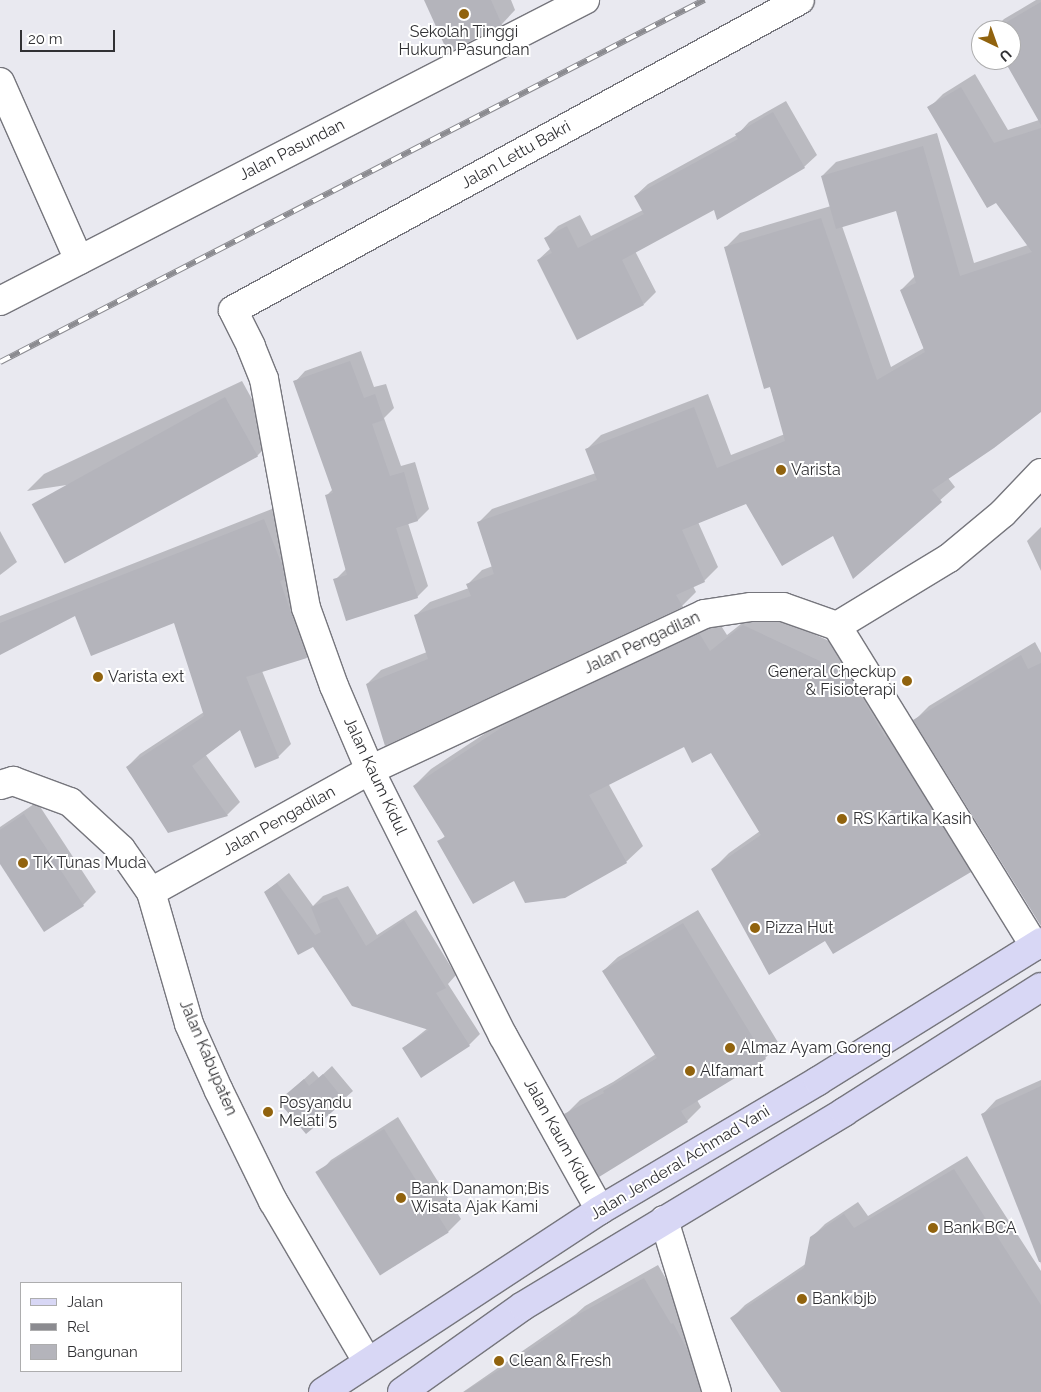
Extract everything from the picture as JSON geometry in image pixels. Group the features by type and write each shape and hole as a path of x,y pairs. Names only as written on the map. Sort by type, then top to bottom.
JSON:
{"main road":[{"name":"Jalan Jenderal Achmad Yani","path":"323,1392 367,1361 600,1210 818,1081 1038,944"},
{"path":"402,1392 523,1306 844,1112 1041,987"},
{"path":"940,1006 960,1038"}],"street":[{"name":"Jalan Pasundan","path":"0,302 78,260 585,0"},
{"name":"Jalan Lettu Bakri","path":"233,310 800,0"},
{"path":"0,82 78,260"},
{"name":"Jalan Kaum Kidul","path":"233,310 251,346 264,379 306,608 334,686 370,770 503,1036 600,1210"},
{"path":"1038,944 837,626 949,558 1003,513 1041,473"},
{"name":"Jalan Pengadilan","path":"151,892 370,770 704,614 751,607 783,607 837,626"},
{"name":"Jalan Kabupaten","path":"0,785 13,781 70,802 121,849 151,892 190,1024 219,1091 273,1201 367,1361"},
{"path":"664,1220 718,1392"}],"building":[{"name":"Sekolah Tinggi Hukum Pasundan","path":"424,0 491,0 502,25 448,53"},
{"path":"1041,2 1041,125 1010,70 1021,70 1021,20 1010,20"},
{"path":"961,87 994,143 1041,128 1041,412 994,448 932,490 942,502 853,579 833,536 782,566 746,504 682,530 705,582 676,595 683,607 385,746 366,684 428,659 414,615 471,596 466,584 494,574 477,522 597,480 585,449 694,407 717,468 785,441 770,387 764,389 724,247 821,218 877,380 925,352 900,290 916,283 896,211 836,229 821,176 923,146 960,276 1032,252 996,203 987,208 927,107"},
{"path":"773,112 805,168 717,220 714,210 622,260 644,305 577,340 537,260 552,253 544,238 567,226 578,248 644,214 634,196 738,139 735,134"},
{"path":"350,361 364,398 375,394 384,420 372,424 390,476 404,472 418,521 396,528 418,598 346,621 333,579 347,575 325,495 333,493 293,381"},
{"path":"225,397 258,456 65,564 32,504"},
{"path":"264,519 282,565 285,579 280,581 307,658 246,677 279,758 255,768 240,730 192,766 228,816 168,833 126,767 204,716 174,623 91,656 75,616 0,655 0,623"},
{"path":"743,625 837,669 843,665 885,737 887,736 971,872 833,954 825,941 769,975 711,869 761,835 711,753 692,763 684,747 589,795 627,863 565,898 525,903 514,881 473,904 437,841 445,837 413,786 510,722 699,633 710,651"},
{"path":"1021,655 1028,669 1041,663 1041,926 913,720"},
{"path":"24,814 84,906 44,932 0,864 0,830"},
{"path":"277,883 315,935 321,932 311,907 337,897 366,946 404,920 446,988 436,993 470,1046 421,1078 402,1048 429,1030 352,1006 313,947 298,955 264,892"},
{"path":"683,923 766,1059 681,1111 688,1122 599,1177 564,1114 604,1093 603,1091 657,1058 602,971"},
{"path":"323,1074 345,1101 306,1134 278,1101 304,1079 309,1086"},
{"path":"1041,1086 1041,1262 1039,1262 981,1114"},
{"path":"384,1129 449,1232 380,1275 315,1172"},
{"path":"954,1169 1041,1305 1041,1392 781,1392 730,1318 804,1268 810,1237 844,1214 854,1228"},
{"path":"644,1278 671,1324 673,1323 689,1353 701,1392 464,1392 571,1321 570,1319"}],"railway":[{"path":"0,362 704,0"}],"place":[{"name":"Sekolah Tinggi Hukum Pasundan","path":"464,14"},
{"name":"Varista","path":"781,470"},
{"name":"Varista ext","path":"98,677"},
{"name":"General Checkup & Fisioterapi","path":"907,681"},
{"name":"RS Kartika Kasih","path":"842,819"},
{"name":"TK Tunas Muda","path":"23,863"},
{"name":"Pizza Hut","path":"755,928"},
{"name":"Almaz Ayam Goreng","path":"730,1048"},
{"name":"Alfamart","path":"690,1071"},
{"name":"Posyandu Melati 5","path":"268,1112"},
{"name":"Bank Danamon;Bis Wisata Ajak Kami","path":"401,1198"},
{"name":"Bank BCA","path":"933,1228"},
{"name":"Bank bjb","path":"802,1299"},
{"name":"Clean & Fresh","path":"499,1361"}]}
